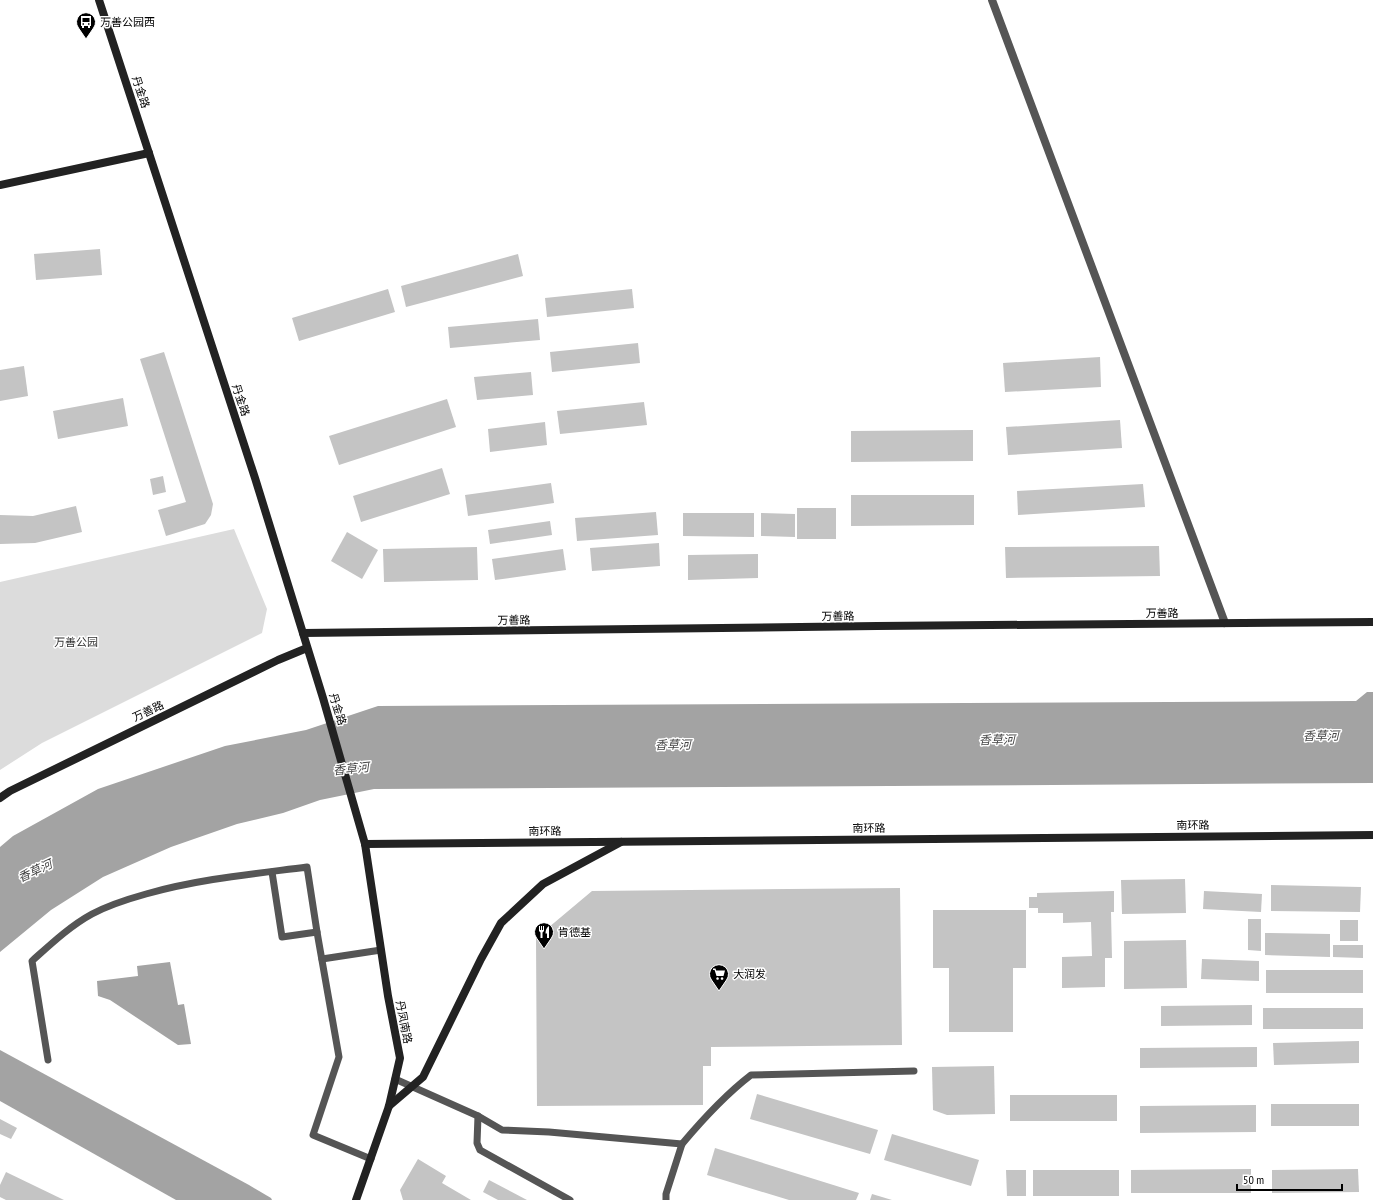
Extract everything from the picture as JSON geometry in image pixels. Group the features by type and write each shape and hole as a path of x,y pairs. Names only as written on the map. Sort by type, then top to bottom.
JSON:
{"main road":[{"name":"丹金路","path":"99,0 255,478 323,698 364,844"},
{"path":"0,185 149,153"},
{"name":"万善路","path":"303,633 1373,622"},
{"name":"万善路","path":"0,798 10,791 84,754 278,660 307,648"},
{"name":"南环路","path":"364,844 1373,835"},
{"path":"389,1106 423,1077 448,1029 481,959 501,923 543,884 623,841"},
{"name":"丹凤南路","path":"356,1200 389,1106 400,1058 364,844"}],"street":[{"path":"992,0 1225,624"}],"lane":[{"path":"48,1060 32,961 67,931 92,914 121,901 170,887 218,878 308,868 317,932 339,1057 313,1135 371,1159"},
{"path":"272,872 282,937 317,932"},
{"path":"322,959 381,950"},
{"path":"666,1200 666,1194 682,1144 706,1116 736,1087 751,1075 914,1071"},
{"path":"395,1079 478,1116 502,1130 549,1132 682,1144"},
{"path":"478,1116 477,1143 480,1150 570,1200"}],"green space":[{"name":"万善公园","path":"234,529 267,609 262,633 42,743 0,770 0,582"}],"water":[{"name":"香草河","path":"1367,692 1373,692 1373,783 374,789 320,800 283,813 237,824 171,847 103,877 51,910 0,952 0,847 13,836 98,789 225,746 306,730 378,706 1356,701"},
{"path":"170,962 178,1005 184,1004 191,1044 178,1045 110,1000 98,996 97,981 138,976 137,966"},
{"path":"0,1050 249,1185 272,1200 176,1200 0,1101"}],"building":[{"path":"100,249 102,275 36,280 34,254"},
{"path":"518,254 523,276 406,307 401,286"},
{"path":"388,289 395,312 299,341 292,318"},
{"path":"632,289 634,308 547,317 545,298"},
{"path":"538,319 540,340 450,348 448,327"},
{"path":"638,343 640,363 552,372 550,352"},
{"path":"164,352 213,504 211,515 205,524 166,536 158,510 186,502 140,359"},
{"path":"1100,357 1101,387 1005,392 1003,363"},
{"path":"24,366 28,396 0,401 0,370"},
{"path":"531,372 533,395 477,400 474,377"},
{"path":"123,398 128,426 58,439 53,411"},
{"path":"447,399 456,427 339,465 329,436"},
{"path":"644,402 647,425 560,434 557,411"},
{"path":"1120,420 1122,448 1008,455 1006,427"},
{"path":"545,422 547,445 490,452 488,429"},
{"path":"973,430 973,461 851,462 851,431"},
{"path":"442,468 450,494 361,522 353,496"},
{"path":"163,476 166,492 153,495 150,479"},
{"path":"551,483 554,503 468,516 465,495"},
{"path":"1143,484 1145,507 1018,515 1017,491"},
{"path":"851,495 974,495 974,525 851,526"},
{"path":"76,506 82,532 35,543 0,544 0,515 33,516"},
{"path":"797,508 836,508 836,539 797,539"},
{"path":"656,512 658,535 577,541 575,518"},
{"path":"683,513 754,513 754,537 683,536"},
{"path":"761,513 795,514 795,537 761,536"},
{"path":"550,521 552,535 490,544 488,530"},
{"path":"347,532 378,550 362,579 331,561"},
{"path":"659,543 660,566 592,571 590,548"},
{"path":"1159,546 1160,576 1006,578 1005,547"},
{"path":"477,547 478,580 384,582 383,549"},
{"path":"563,549 566,570 495,580 492,559"},
{"path":"758,554 758,578 688,580 688,555"},
{"path":"1185,879 1186,913 1122,914 1121,880"},
{"path":"1271,885 1361,887 1360,912 1271,911"},
{"name":"大润发","path":"900,888 902,1045 711,1047 711,1066 703,1066 703,1105 537,1106 536,938 592,891"},
{"path":"1114,891 1114,912 1111,912 1112,958 1105,958 1105,987 1062,988 1062,957 1092,956 1091,922 1063,923 1063,913 1038,913 1038,908 1029,908 1029,897 1037,897 1037,893"},
{"path":"1204,891 1262,894 1261,912 1203,909"},
{"path":"933,910 1026,910 1026,968 1013,968 1013,1032 949,1032 949,968 933,968"},
{"path":"1248,919 1261,919 1261,951 1248,950"},
{"path":"1340,920 1358,920 1358,941 1340,941"},
{"path":"1265,933 1330,934 1330,957 1265,955"},
{"path":"1186,940 1187,988 1124,989 1124,941"},
{"path":"1333,945 1363,945 1363,958 1333,957"},
{"path":"1202,959 1259,961 1259,981 1201,979"},
{"path":"1266,970 1363,970 1363,993 1266,993"},
{"path":"1252,1005 1252,1025 1161,1026 1161,1006"},
{"path":"1263,1008 1363,1008 1363,1029 1263,1029"},
{"path":"1359,1041 1359,1063 1274,1065 1273,1043"},
{"path":"1257,1047 1257,1067 1140,1068 1140,1048"},
{"path":"994,1066 995,1114 947,1115 933,1110 932,1067"},
{"path":"757,1094 878,1130 870,1154 750,1119"},
{"path":"1010,1095 1117,1095 1117,1121 1010,1121"},
{"path":"1271,1104 1359,1104 1359,1126 1271,1126"},
{"path":"1256,1105 1256,1132 1140,1133 1140,1106"},
{"path":"0,1119 17,1128 11,1139 0,1134"},
{"path":"892,1134 979,1160 971,1186 884,1160"},
{"path":"715,1148 859,1193 856,1200 789,1200 707,1175"},
{"path":"418,1159 446,1176 442,1183 471,1200 403,1200 400,1190"},
{"path":"1251,1169 1251,1193 1131,1193 1131,1170"},
{"path":"1358,1169 1359,1192 1272,1193 1272,1170"},
{"path":"1006,1170 1026,1170 1026,1196 1007,1196"},
{"path":"1033,1170 1119,1170 1119,1196 1033,1196"},
{"path":"6,1172 64,1200 6,1200 0,1197 0,1185"},
{"path":"489,1180 527,1200 498,1200 483,1192"},
{"path":"872,1194 892,1200 870,1200"}],"place":[{"name":"万善公园西","path":"86,39"},
{"name":"肯德基","path":"544,949"},
{"name":"大润发","path":"719,991"}]}
